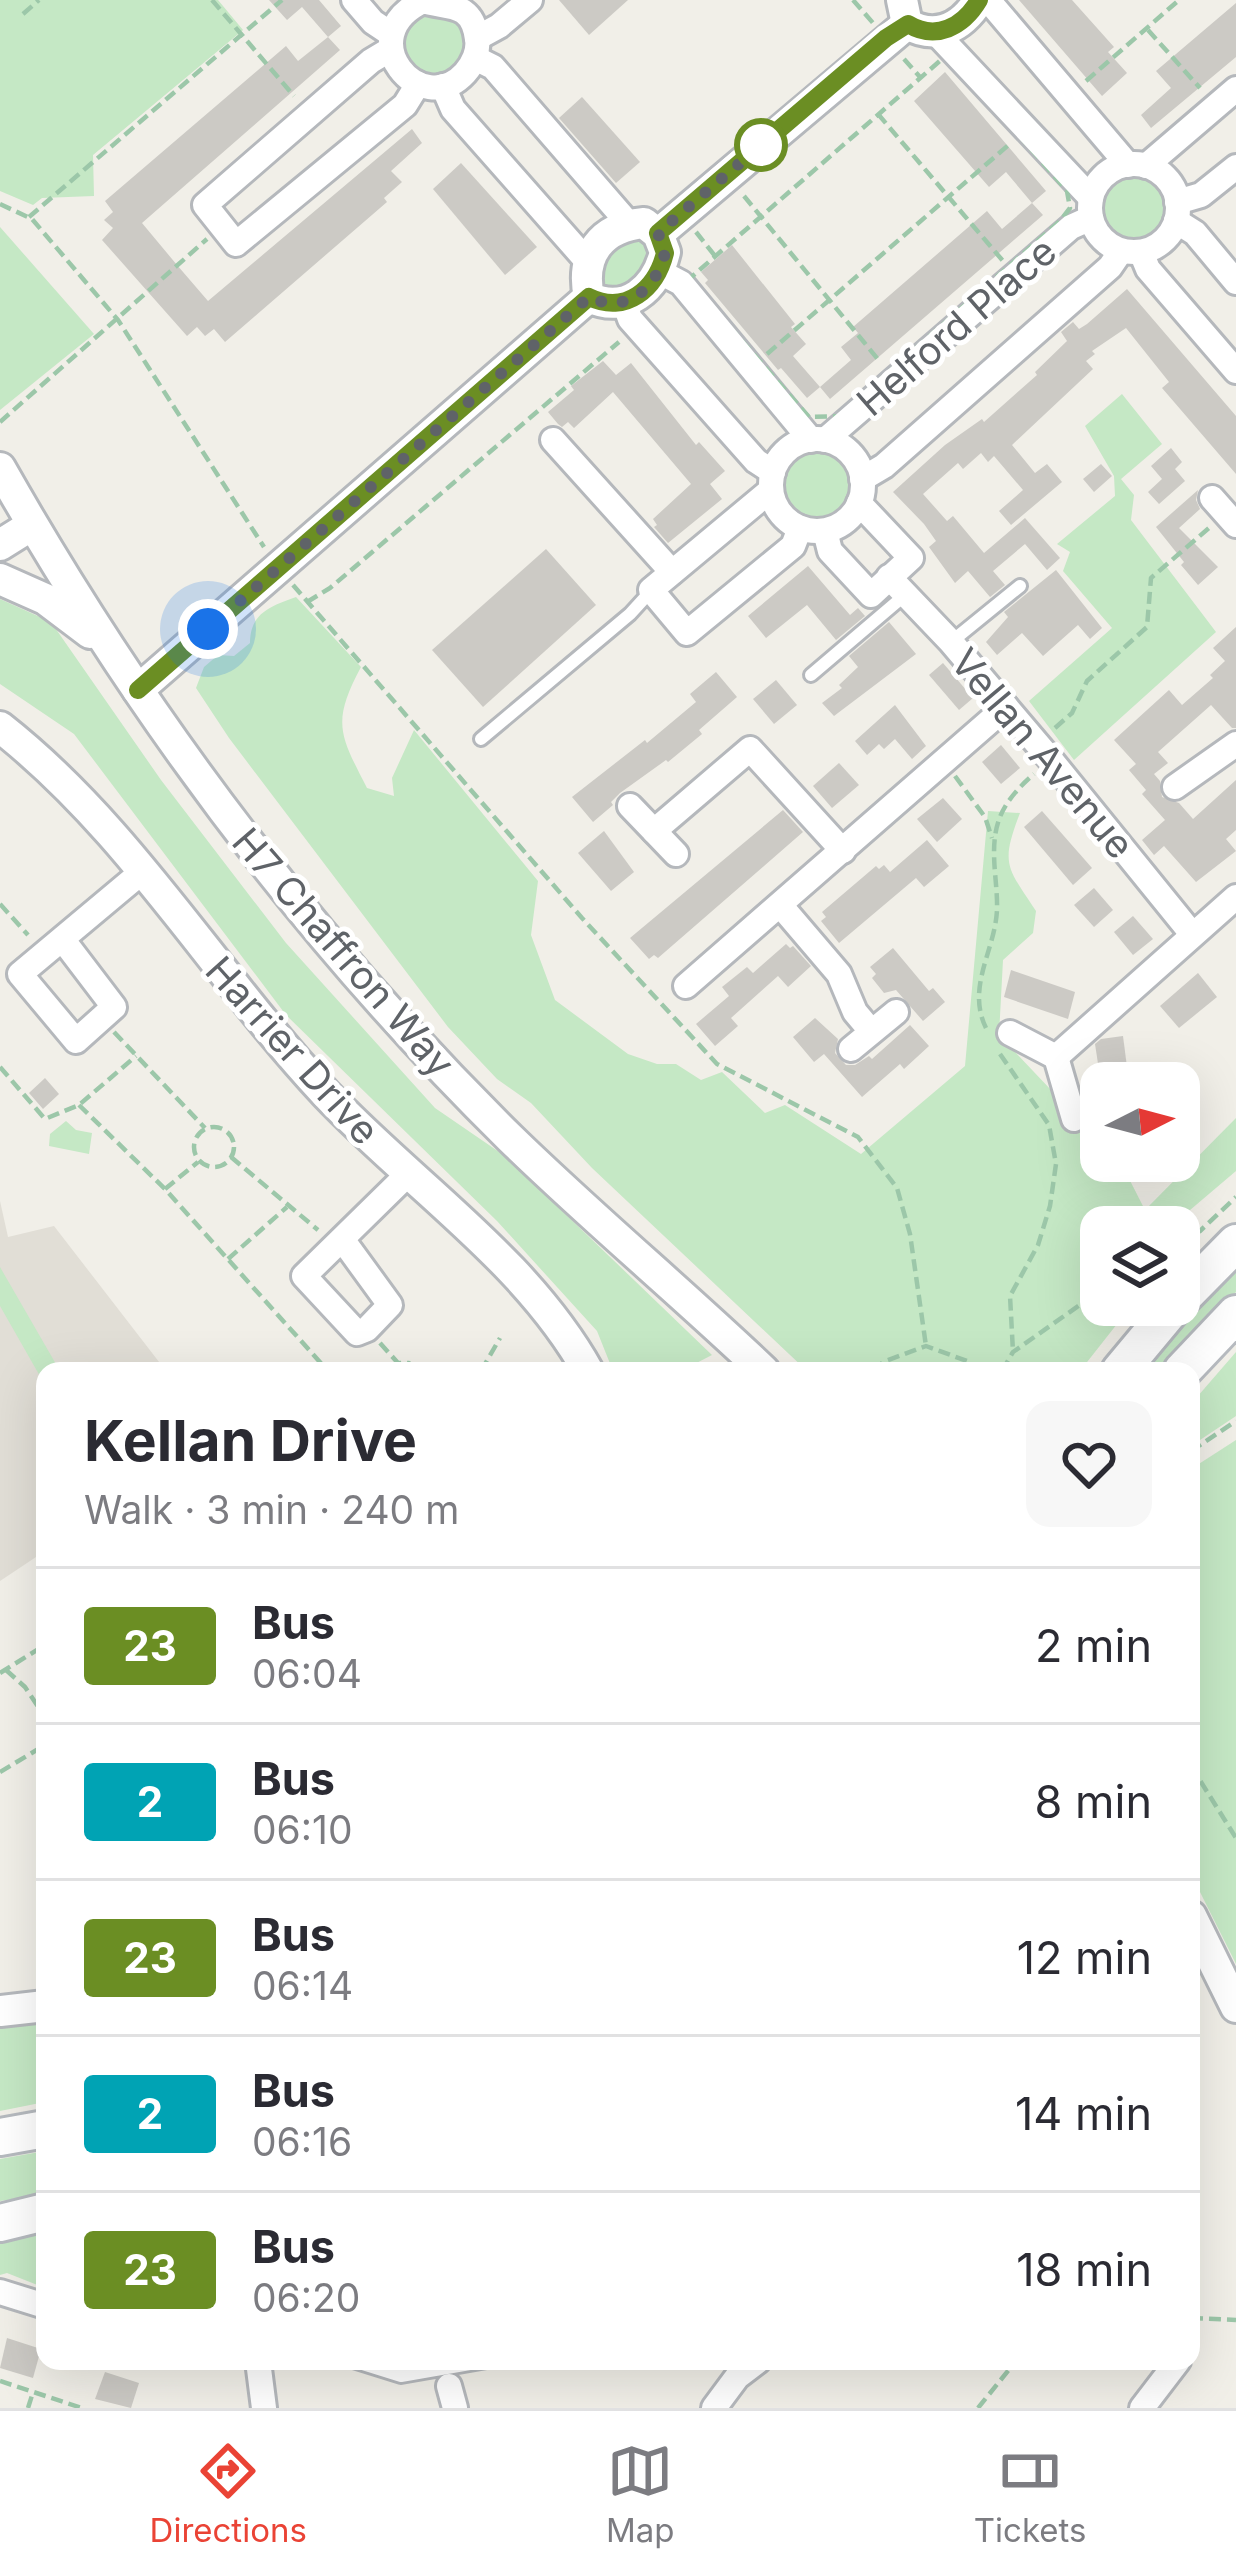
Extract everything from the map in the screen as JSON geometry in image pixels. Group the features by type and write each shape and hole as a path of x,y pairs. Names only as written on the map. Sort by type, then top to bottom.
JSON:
{"main road":[{"path":"1200,1280 1236,1243"},
{"path":"1191,1362 1236,1314"},
{"path":"1128,1362 1158,1326"},
{"path":"0,2137 36,2131"},
{"path":"0,2223 36,2214"}],"street":[{"path":"354,0 391,42 396,65 431,85 586,261"},
{"path":"530,0 476,48 459,79 431,85 236,244 206,205 391,42 399,16 409,8 423,1 458,8 472,22 476,48 665,253 674,276 818,440"},
{"path":"589,297 586,261 596,244 613,230 643,229 726,175 915,19 956,26 983,0 1137,165 1167,179 1177,212 1236,282"},
{"path":"915,19 1091,208"},
{"name":"Helford Place","path":"1131,251 915,438 861,491 839,526 813,530 687,633 651,590 772,481 787,450 818,440 1071,227 1091,208 1105,176 1137,165 1236,89"},
{"name":"Helford Place","path":"1091,208 1108,244 1131,251 1156,247 1177,212 1236,167"},
{"path":"1131,251 1236,371"},
{"path":"630,314 652,285 674,276"},
{"path":"589,297 630,314 772,481 786,520 813,530 871,595 897,586 911,558 861,491"},
{"path":"138,690 589,297"},
{"path":"554,440 672,572"},
{"name":"Helford Place","path":"818,440 850,454 861,491"},
{"name":"H7 Chaffron Way","path":"0,468 138,690 238,833 379,999 511,1139 754,1362"},
{"path":"0,545 32,525"},
{"path":"0,579 45,599 110,647"},
{"name":"Vellan Avenue","path":"897,586 951,642 1192,934"},
{"path":"686,986 1006,707"},
{"name":"Harrier Drive","path":"0,727 74,789 230,985 327,1095 544,1305 581,1362"},
{"path":"1175,788 1236,744"},
{"path":"655,831 750,748 844,851"},
{"path":"631,806 676,854"},
{"path":"54,947 114,1007 76,1041 20,974 143,872"},
{"path":"1056,1057 1236,897"},
{"path":"782,906 839,974 855,1012 871,1031"},
{"path":"851,1049 896,1012"},
{"path":"1010,1033 1056,1057 1074,1119"},
{"path":"340,1241 390,1305 357,1333 304,1276 408,1174"},
{"path":"1200,1934 1236,2007"},
{"path":"0,2011 36,2007"},
{"path":"0,2292 36,2303"},
{"path":"259,2370 264,2408"},
{"path":"714,2408 716,2400 746,2370"},
{"path":"1142,2408 1171,2370"}],"lane":[{"path":"811,675 897,586"},
{"path":"951,642 1019,586"},
{"path":"481,739 630,614 651,590"},
{"path":"380,2370 401,2377 439,2370"}],"path":[{"path":"23,14 39,0"},
{"path":"212,0 310,115"},
{"path":"29,217 283,0"},
{"path":"1069,96 1179,0"},
{"path":"1147,29 1216,106"},
{"path":"674,276 761,216 949,53 1023,133 1070,201 1059,222 839,416 817,418 802,412 758,362 1023,133"},
{"path":"878,114 1009,267"},
{"path":"726,175 889,372"},
{"path":"0,204 29,217 118,320 278,567 661,1007 717,1064 858,1137 897,1188 910,1234 926,1346"},
{"path":"0,422 222,226"},
{"path":"307,602 330,588 630,314"},
{"path":"1036,743 1072,713 1087,681 1147,627 1151,578 1228,512"},
{"path":"942,764 966,787 986,818 994,843"},
{"path":"0,904 54,947"},
{"path":"101,1019 205,1128 221,1127 229,1133 234,1145 231,1157 214,1167 200,1161 194,1144 205,1128"},
{"path":"0,1066 45,1119 79,1105 136,1056"},
{"path":"79,1105 165,1189 319,1362"},
{"path":"231,1157 287,1207 340,1241"},
{"path":"165,1189 200,1161"},
{"path":"1200,1231 1236,1197"},
{"path":"227,1259 287,1207"},
{"path":"1007,1362 1013,1352 1080,1305"},
{"path":"367,1329 397,1362"},
{"path":"486,1362 500,1337"},
{"path":"883,1362 926,1346 969,1362"},
{"path":"1200,1445 1236,1421"},
{"path":"36,1652 3,1672 25,1687 36,1704"},
{"path":"0,1772 36,1750"},
{"path":"1200,1780 1236,1838"},
{"path":"1200,2318 1236,2320"},
{"path":"978,2408 1009,2370"},
{"path":"0,2381 82,2408"},
{"path":"28,2408 33,2392"}],"shaded area":[{"path":"0,1201 8,1237 54,1226 159,1362 36,1362 36,1557 0,1581"}],"green space":[{"path":"0,0 218,0 243,30 93,155 94,196 42,198 33,205 0,191"},
{"path":"435,12 457,21 466,43 457,65 435,74 413,65 404,43 413,21"},
{"path":"1135,177 1158,186 1167,209 1158,232 1135,241 1112,232 1103,209 1112,186"},
{"path":"0,227 94,334 0,410"},
{"path":"643,239 652,249 645,272 619,290 601,287 610,253 624,243"},
{"path":"1122,394 1162,444 1121,479 1134,495 1131,520 1216,632 1074,760 1029,701 1112,628 1063,571 1070,552 1057,544 1115,496 1114,476 1085,426"},
{"path":"817,451 841,461 851,485 841,509 817,519 793,509 783,485 793,461"},
{"path":"296,597 361,667 345,702 343,729 367,788 394,796 392,778 414,730 538,881 531,935 555,1000 628,1054 657,1064 676,1064 701,1080 722,1072 765,1113 785,1105 861,1154 965,1066 988,811 1020,813 1010,844 1010,865 1036,911 1033,933 1003,960 999,1035 1052,1091 1069,1132 1080,1133 1080,1182 1131,1182 1143,1206 1080,1206 1080,1326 1115,1326 1087,1362 797,1362 592,1168 531,1103 497,1079 448,1027 229,738 196,688 204,667 218,655 234,656 250,643 254,624 264,612"},
{"path":"0,599 51,622 161,780 286,943 435,1108 505,1156 712,1355 698,1362 609,1362 597,1331 497,1221 286,1015 74,734 0,684"},
{"path":"1236,1118 1236,1171 1195,1206 1149,1206 1173,1182 1200,1182 1200,1154"},
{"path":"66,1121 76,1130 92,1133 89,1154 49,1146 50,1134"},
{"path":"1236,1259 1236,1292 1164,1362 1139,1362 1173,1326 1200,1326 1200,1297"},
{"path":"0,1267 55,1362 36,1362 36,1369 0,1306"},
{"path":"1236,1352 1236,1416 1200,1440 1200,1394"},
{"path":"1236,1440 1236,1964 1200,1892 1200,1463"},
{"path":"36,2021 36,2104 0,2111 0,2022"},
{"path":"36,2153 36,2196 0,2201 0,2159"},
{"path":"36,2229 36,2284 7,2273 0,2275 0,2237"}],"building":[{"path":"269,0 319,0 341,26 328,37 302,7 287,20"},
{"path":"559,0 628,0 589,35"},
{"path":"1019,0 1072,0 1114,47 1108,52 1127,73 1102,96"},
{"path":"1236,3 1236,57 1151,128 1141,115 1171,88 1156,71"},
{"path":"328,37 340,50 142,223 208,301 412,129 422,143 391,171 402,182 384,198 387,202 225,342 214,329 205,336 197,327 187,336 102,240 113,228 104,220 113,212 105,201 286,46 298,61"},
{"path":"945,72 1046,191 1032,203 1006,172 989,187 914,101"},
{"path":"582,97 640,162 616,183 559,118"},
{"path":"461,163 537,247 505,275 433,189"},
{"path":"1032,203 1043,215 830,399 820,387 851,360 841,347 858,333 853,327 987,211 1002,229"},
{"path":"732,245 806,344 793,356 820,387 807,398 705,283 708,280 701,272"},
{"path":"1127,289 1236,416 1236,474 1162,388 1169,382 1126,328 1092,351 1095,354 1086,361 1093,369 1012,445 1035,473 1047,464 1062,482 1011,525 999,511 1023,490 994,456 988,462 981,453 963,469 958,463 923,494 947,521 953,516 984,553 1025,518 1060,558 1047,570 1025,544 993,571 1005,585 990,597 968,571 955,583 929,547 936,541 893,492 945,445 982,419 984,422 1037,375 1067,341 1061,332 1073,322 1079,329 1087,324"},
{"path":"603,361 616,375 631,363 696,445 699,442 725,471 710,484 722,499 668,543 653,519 691,484 613,392 574,428 568,422 562,427 548,412"},
{"path":"1171,448 1182,462 1175,469 1185,481 1159,504 1148,492 1162,479 1151,466"},
{"path":"1101,464 1112,476 1094,492 1083,479"},
{"path":"1198,490 1200,509 1179,528 1218,567 1198,585 1156,527"},
{"path":"546,549 596,605 483,707 432,650"},
{"path":"808,566 850,615 858,608 865,616 836,640 807,605 766,638 748,616"},
{"path":"1056,570 1102,628 1090,639 1078,625 1043,656 1022,633 997,655 986,642 1008,617 1004,612"},
{"path":"889,622 916,654 834,716 822,703 858,667 849,656"},
{"path":"1236,627 1236,728 1211,705 1158,752 1168,763 1154,774 1162,797 1179,803 1193,819 1236,780 1236,830 1226,839 1236,851 1196,882 1164,846 1154,855 1142,840 1165,820 1129,770 1136,764 1114,740 1169,690 1182,705 1213,678 1210,675 1225,661 1213,648"},
{"path":"943,663 973,698 959,710 929,675"},
{"path":"716,672 737,697 699,730 702,734 620,793 593,822 572,797 696,702 690,694"},
{"path":"776,680 797,705 774,724 753,699"},
{"path":"895,705 926,746 912,759 895,739 867,755 855,741"},
{"path":"1001,745 1020,768 1001,784 982,762"},
{"path":"839,763 859,785 832,808 813,786"},
{"path":"943,798 962,819 937,842 917,819"},
{"path":"783,810 803,832 658,958 649,959 630,938"},
{"path":"1042,811 1092,868 1073,885 1024,827"},
{"path":"604,831 634,872 611,891 578,853"},
{"path":"927,840 949,866 924,887 916,878 839,943 821,921 826,917 822,912 876,866 884,865 890,872"},
{"path":"1094,888 1113,910 1094,927 1074,905"},
{"path":"1133,916 1153,939 1133,955 1114,932"},
{"path":"786,944 811,966 788,987 778,976 731,1018 738,1026 715,1046 696,1024 729,996 722,987 747,967 753,973"},
{"path":"893,948 929,991 933,988 945,1002 923,1021 896,990 884,993 872,978 876,974 870,967"},
{"path":"1011,970 1075,992 1068,1019 1004,997"},
{"path":"1198,973 1217,997 1179,1028 1160,1006"},
{"path":"815,1018 838,1039 835,1053 846,1065 872,1059 910,1025 929,1046 862,1097 824,1054 814,1062 793,1037"},
{"path":"1123,1036 1126,1062 1098,1062 1095,1044"},
{"path":"45,1078 59,1094 43,1109 29,1093"},
{"path":"7,2338 36,2347 33,2378 0,2368"},
{"path":"105,2372 139,2383 131,2408 95,2399"}],"bus line":[{"name":"23","path":"138,690 589,297 604,304 624,302 652,285 665,253 658,233 886,38 908,24 920,32 936,33 956,26 979,0"}],"route":[{"path":"208,629 589,297 604,304 624,302 652,285 665,253 658,233 761,145"}]}
